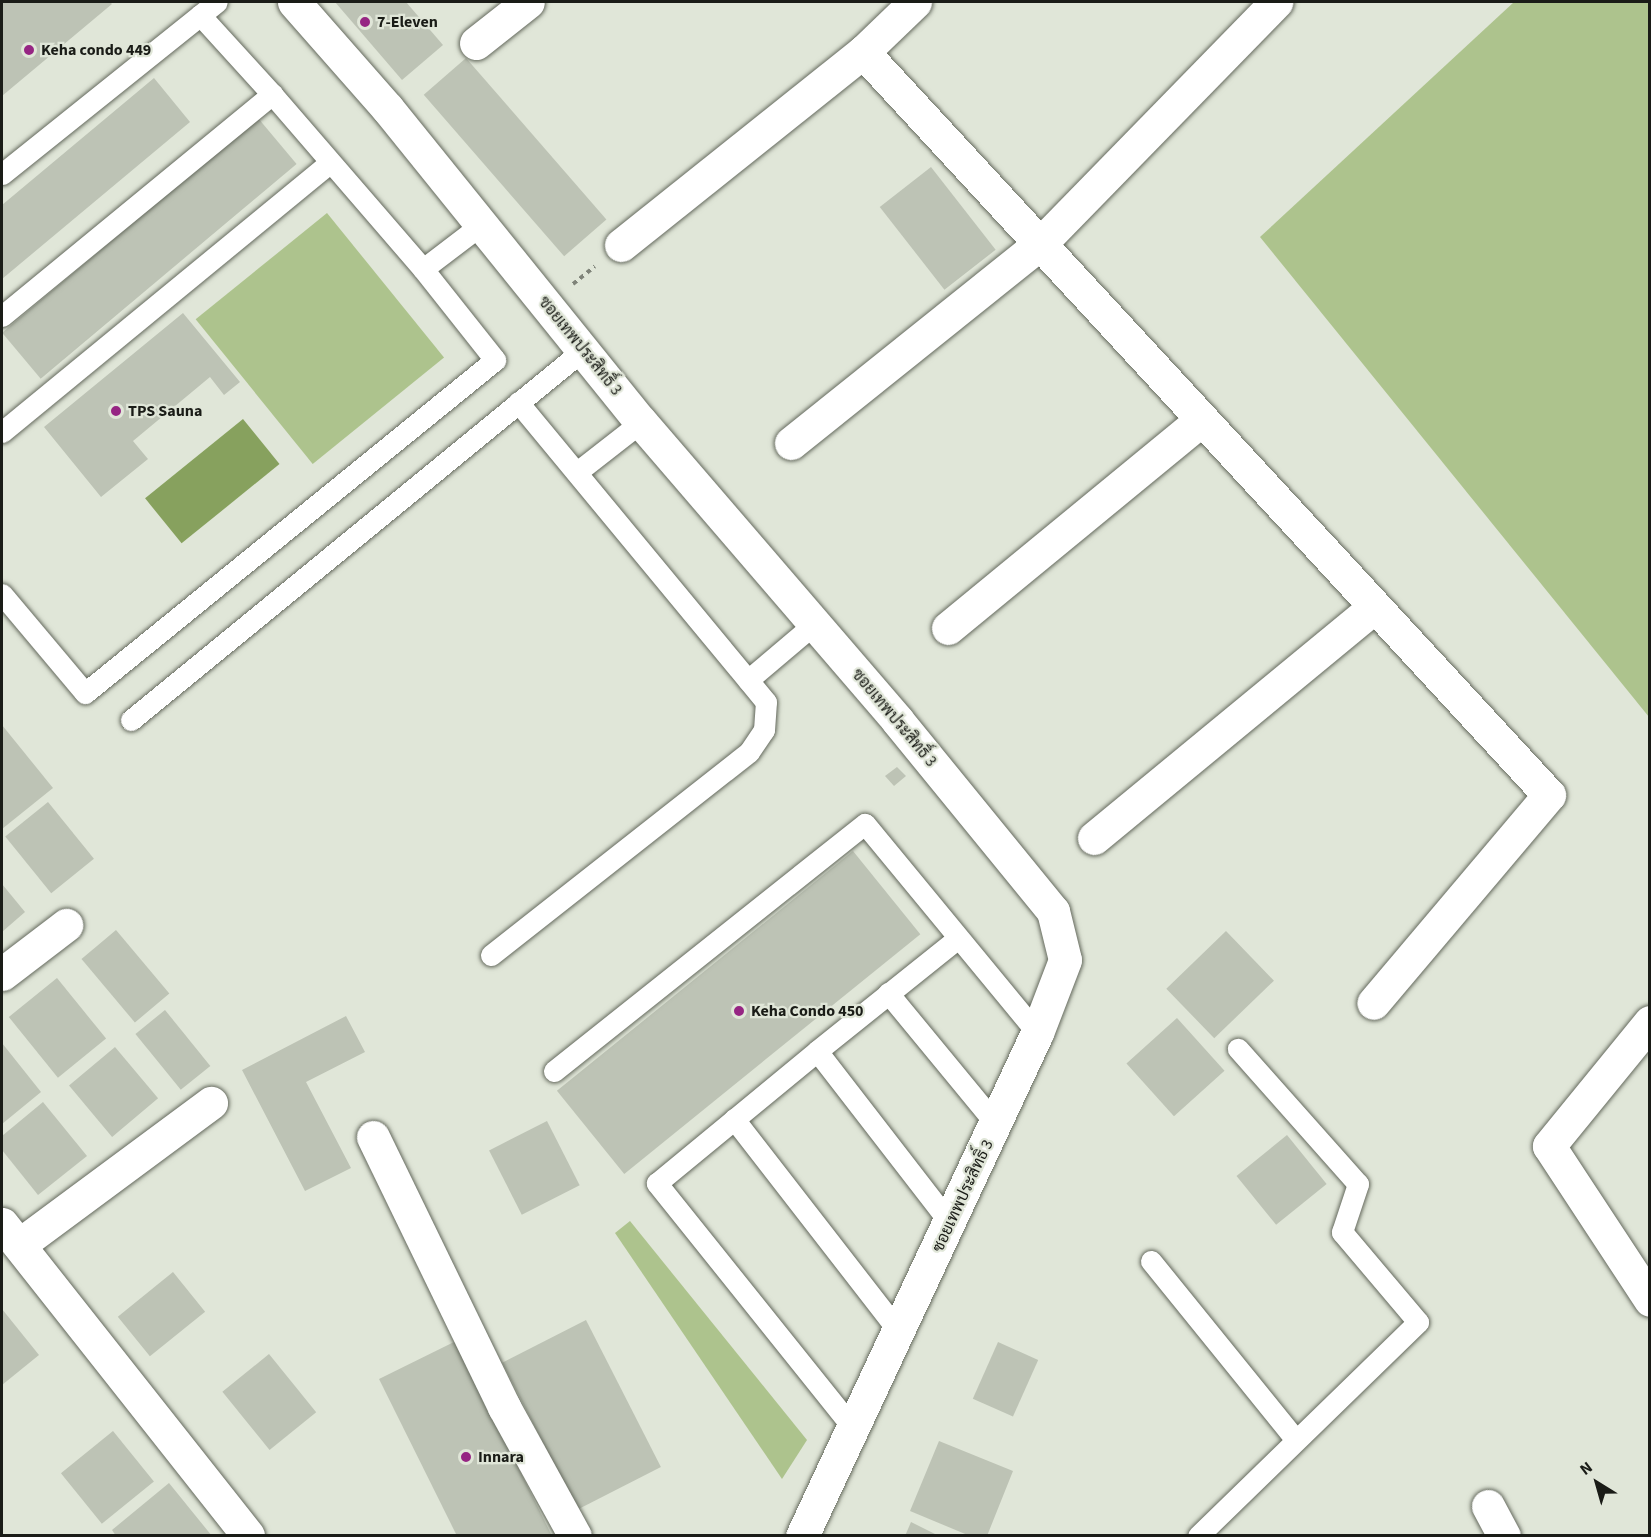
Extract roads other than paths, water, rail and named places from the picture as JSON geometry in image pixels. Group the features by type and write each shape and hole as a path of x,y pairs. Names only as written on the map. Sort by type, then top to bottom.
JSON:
{"street":[{"name":"ซอยเทพประสิทธิ์ 3","path":"294,2 388,109 641,422 814,624 1053,911 1065,960 1037,1034 997,1125 802,1536"},
{"path":"476,43 528,2"},
{"path":"621,245 863,52 915,2"},
{"path":"791,443 1041,243 1276,2"},
{"path":"863,52 1549,795 1373,1003"},
{"path":"948,628 1201,420"},
{"path":"1094,838 1374,607"},
{"path":"2,974 66,925"},
{"path":"1650,1022 1549,1146 1650,1300"},
{"path":"211,1103 10,1235 248,1536"},
{"path":"373,1137 504,1407 575,1536"},
{"path":"1488,1506 1504,1536"}],"lane":[{"path":"2,174 217,2"},
{"path":"2,594 85,693 495,360 423,269 272,94 200,15"},
{"path":"2,316 272,94"},
{"path":"2,432 330,163"},
{"path":"423,269 482,224"},
{"path":"131,720 583,350"},
{"path":"490,955 748,752 764,730 766,702 518,402"},
{"path":"577,472 641,422"},
{"path":"748,680 814,624"},
{"path":"554,1071 865,824 1037,1034"},
{"path":"853,1428 657,1183 957,939"},
{"path":"888,993 997,1125"},
{"path":"1198,1536 1418,1322 1342,1232 1358,1184 1238,1049"},
{"path":"817,1051 950,1223"},
{"path":"735,1119 899,1332"},
{"path":"1151,1261 1296,1440"}],"place":[{"name":"7-Eleven","path":"365,22"},
{"name":"Keha condo 449","path":"29,50"},
{"name":"TPS Sauna","path":"116,411"},
{"name":"Keha Condo 450","path":"739,1011"},
{"name":"Innara","path":"466,1457"}]}
